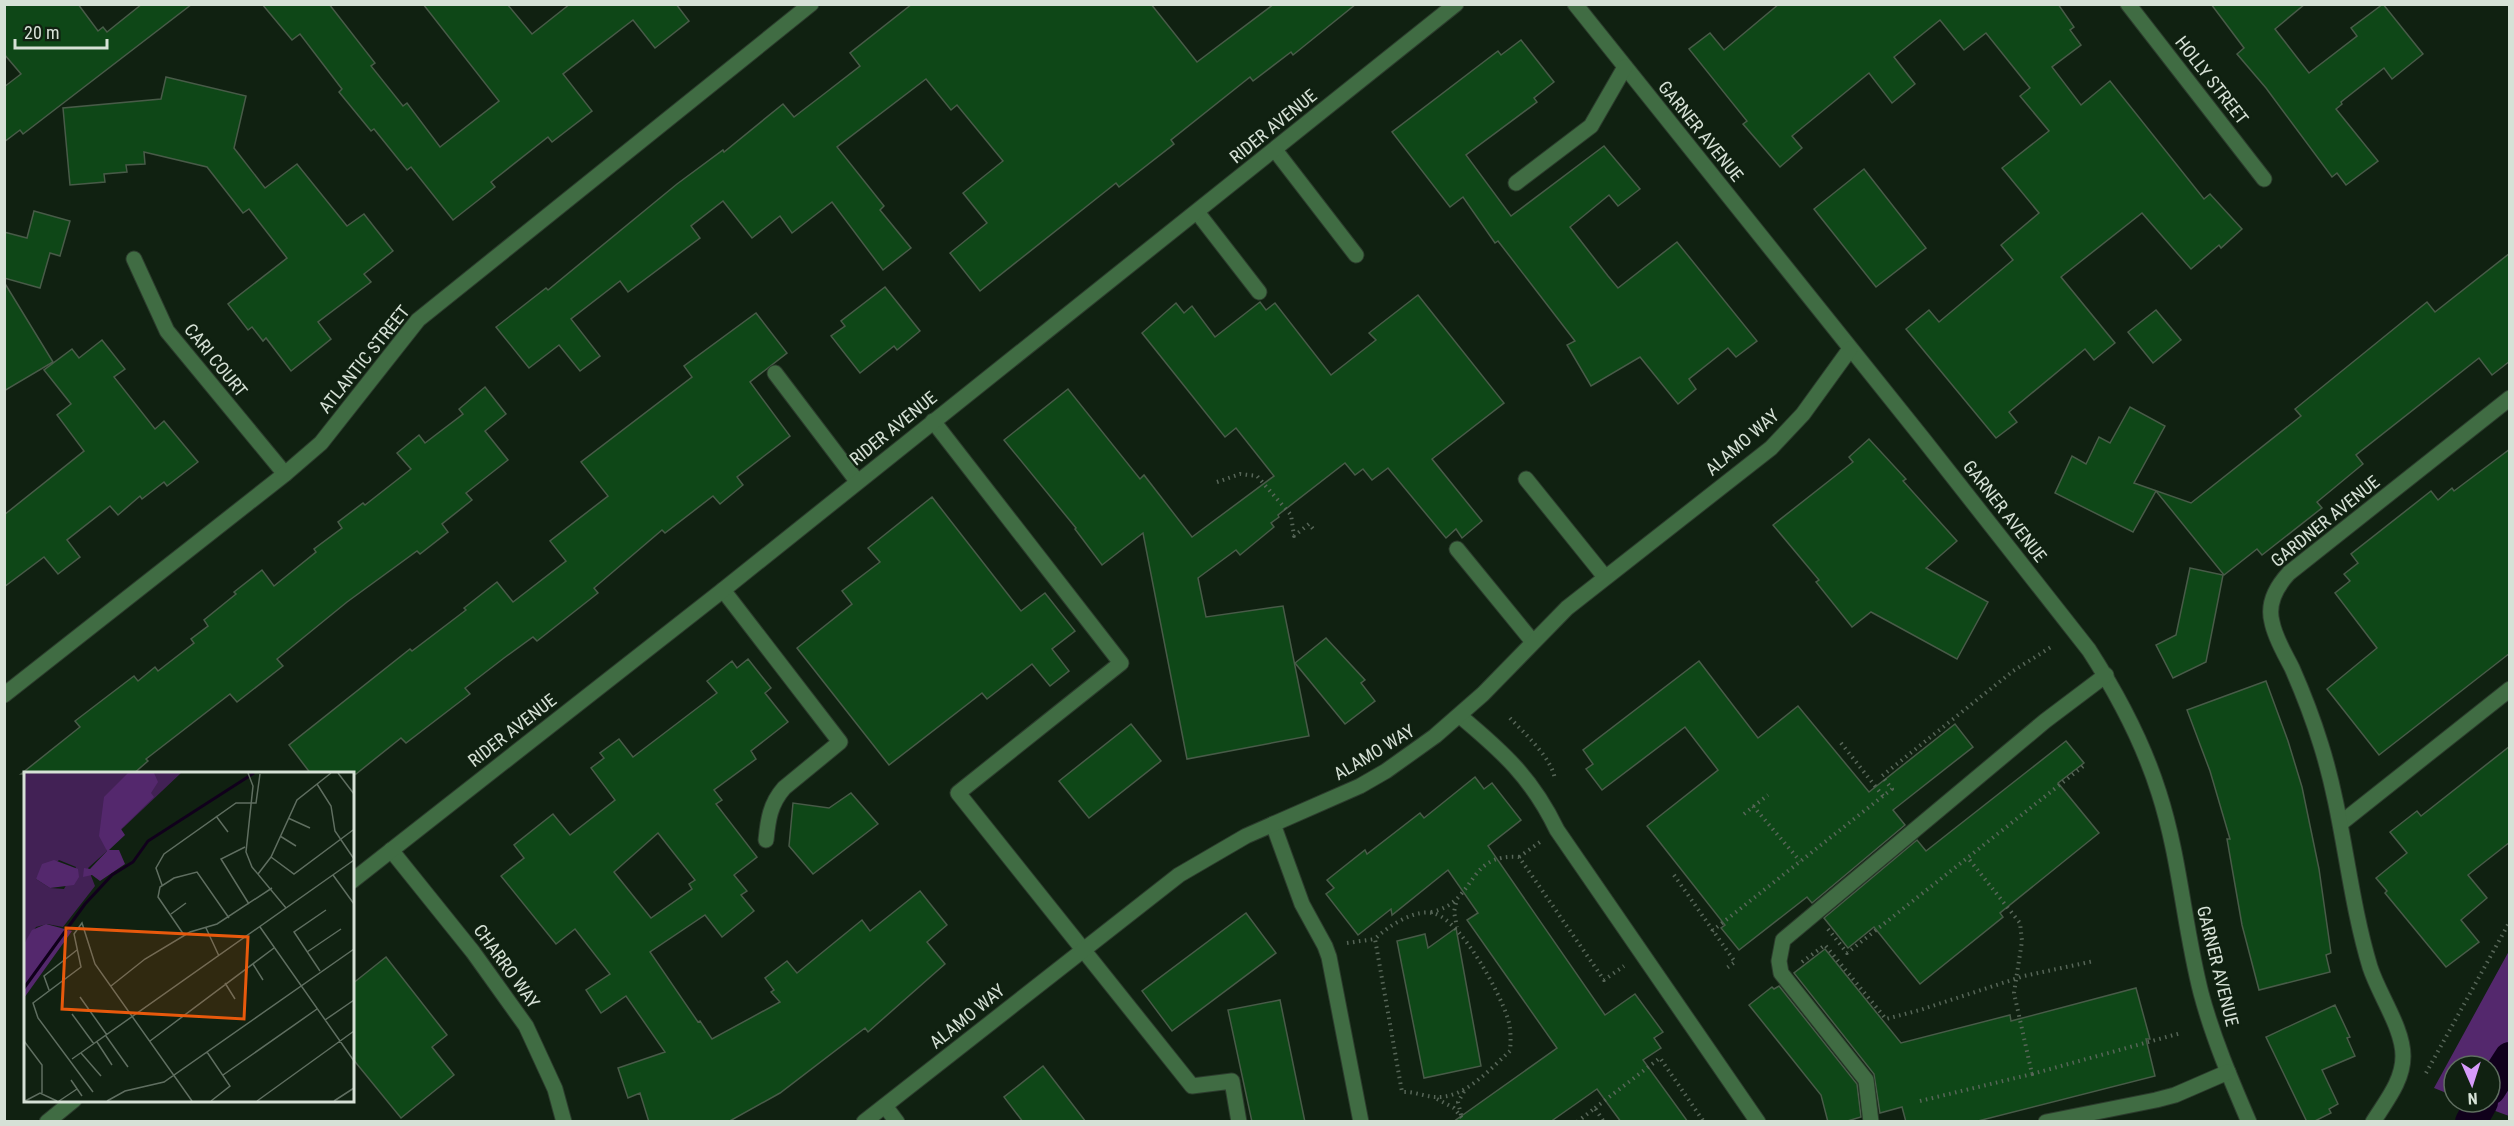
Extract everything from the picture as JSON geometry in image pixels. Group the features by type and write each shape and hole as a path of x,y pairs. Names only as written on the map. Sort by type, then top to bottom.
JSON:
{"street":[{"name":"ATLANTIC STREET","path":"4,696 321,443 418,320 812,4"},
{"name":"RIDER AVENUE","path":"354,879 723,590 1456,4"},
{"name":"GARNER AVENUE","path":"1575,4 2083,641 2106,675 2135,732 2159,793 2170,833 2202,994 2228,1072 2249,1122"},
{"name":"HOLLY STREET","path":"2128,4 2264,179"},
{"path":"1516,183 1591,126 1625,67"},
{"path":"1275,150 1356,255"},
{"path":"1197,212 1259,292"},
{"name":"CARI COURT","path":"134,260 167,331 285,474"},
{"name":"ALAMO WAY","path":"864,1122 1082,949 1179,876 1222,849 1341,795 1386,771 1427,742 1460,716 1567,608 1771,448 1803,414 1850,349"},
{"path":"775,373 858,482"},
{"name":"GARDNER AVENUE","path":"2373,1122 2397,1083 2401,1071 2403,1049 2371,968 2353,902 2342,823 2314,724 2272,622 2271,610 2275,590 2289,573 2510,398"},
{"path":"933,421 1121,663 958,793 1192,1086 1232,1081 1239,1122"},
{"path":"1526,479 1605,577"},
{"path":"1457,549 1533,642"},
{"path":"723,590 840,742 777,796 768,818 766,840"},
{"path":"1871,1122 1866,1080 1784,976 1779,961 1783,940 2045,721 2106,675"},
{"path":"2342,823 2510,688"},
{"path":"1460,716 1527,778 1557,830 1758,1122"},
{"path":"1273,824 1302,904 1325,945 1361,1122"},
{"name":"CHARRO WAY","path":"392,850 473,952 526,1026 555,1089 564,1122"},
{"path":"2046,1122 2175,1095 2228,1072"},
{"path":"47,1122 73,1102"},
{"path":"885,1106 897,1122"}],"path":[{"path":"1217,482 1240,474 1257,476 1290,515 1294,536 1309,524 1314,530"},
{"path":"1712,931 1892,789 1882,776 2013,671 2051,647"},
{"path":"1841,743 1883,796"},
{"path":"1815,913 1847,953 2086,764"},
{"path":"1744,814 1768,795"},
{"path":"1753,806 1800,861"},
{"path":"1461,936 1454,920 1454,906 1457,900 1478,871 1503,855 1519,857 1604,980 1642,953"},
{"path":"1968,858 2020,923 2022,941 2014,993 2032,1074"},
{"path":"1674,875 1735,962 1724,970"},
{"path":"1325,945 1375,939 1389,927 1407,918 1442,909 1457,900"},
{"path":"1424,913 1441,916 1454,926 1488,975 1501,1001 1511,1036 1510,1051 1460,1097 1458,1106 1465,1122"},
{"path":"2421,1081 2510,921"},
{"path":"1375,939 1402,1092 1434,1097 1451,1095 1475,1082"},
{"path":"1784,976 1825,945 1886,1019 2016,979 2094,961"},
{"path":"1920,1101 2032,1074 2181,1033"},
{"path":"1577,1122 1660,1058 1704,1122"},
{"path":"1434,1097 1454,1108 1461,1115"},
{"path":"1595,1108 1604,1122"}],"shaded area":[{"path":"2509,951 2510,1116 2502,1113 2502,1054 2453,1054"},
{"path":"2442,1073 2442,1091 2434,1088"}],"building":[{"path":"4,4 78,4 98,31 103,27 107,32 142,4 192,4 23,134 20,130 4,142 4,87 21,74 4,54"},
{"path":"262,4 329,4 375,63 371,66 403,106 407,103 440,147 499,101 423,4 507,4 532,34 570,4 676,4 689,21 655,48 633,20 563,74 592,111 552,142 548,137 491,182 495,187 453,220 411,167 407,170 374,129 371,131 339,92 342,89 300,34 292,40"},
{"path":"912,4 1151,4 1197,62 1274,4 1356,4 1293,55 1291,52 1253,81 1250,77 1171,140 1174,144 1119,187 1116,183 980,291 950,253 987,223 963,193 1003,161 957,105 951,110 926,79 837,147 884,206 880,210 911,248 883,270 832,202 792,233 780,216 752,238 723,201 691,226 700,238 628,292 620,281 571,319 600,356 580,371 559,345 529,368 496,327 546,288 548,290 677,184 723,150 724,152 783,104 794,117 824,94 860,66 850,53"},
{"path":"1779,4 2058,4 2074,27 2070,30 2081,45 2052,67 2081,105 2110,81 2204,199 2210,194 2242,229 2221,248 2219,245 2191,269 2142,213 2061,277 2115,343 2094,360 2085,349 2009,412 2017,422 1996,438 1906,329 1929,310 1939,322 2013,260 2001,245 2039,213 2002,168 2049,131 2020,96 2030,88 1986,33 1964,50 1940,20 1894,57 1915,84 1892,103 1869,73 1792,136 1802,148 1780,167 1743,124 1747,121 1689,49 1710,33 1724,50"},
{"path":"2211,4 2305,4 2275,29 2309,73 2357,36 2351,28 2383,4 2423,54 2392,79 2384,68 2341,102 2342,104 2336,109 2378,161 2346,185 2337,173 2332,177 2266,88 2237,54 2244,48"},
{"path":"1521,40 1554,82 1534,98 1537,102 1466,155 1511,216 1604,146 1640,189 1618,206 1609,195 1570,227 1608,276 1618,288 1677,242 1757,341 1736,357 1728,348 1689,379 1696,389 1678,404 1640,357 1591,386 1567,345 1575,341 1498,241 1495,243 1463,197 1450,207 1392,132 1498,51 1501,55"},
{"path":"166,77 246,96 234,148 265,188 297,164 347,226 364,214 393,251 364,274 371,282 318,322 331,339 291,371 266,338 263,341 252,327 248,330 228,304 287,258 249,209 243,213 207,167 144,152 145,164 126,165 127,172 104,174 105,182 70,185 63,108 161,99"},
{"path":"1864,169 1926,248 1876,287 1814,209"},
{"path":"34,211 70,221 60,256 50,253 40,288 4,278 4,232 27,238"},
{"path":"2510,253 2510,361 2492,375 2479,358 2356,455 2363,464 2317,502 2322,508 2262,555 2257,549 2224,575 2156,491 2133,532 2055,493 2072,456 2086,464 2099,437 2110,443 2130,407 2165,426 2134,483 2191,503 2301,416 2295,409 2427,302 2435,312"},
{"path":"4,282 53,362 4,391"},
{"path":"885,287 920,331 897,350 894,346 860,373 831,336 845,326 841,321"},
{"path":"1418,295 1504,403 1432,459 1482,521 1462,538 1456,529 1446,538 1388,468 1372,480 1363,469 1355,475 1345,463 1278,515 1279,517 1271,523 1274,527 1240,555 1236,550 1198,578 1206,617 1283,606 1309,736 1187,759 1143,533 1102,565 1076,528 1004,440 1068,389 1140,479 1144,475 1192,537 1274,476 1236,428 1225,437 1142,333 1176,303 1184,313 1192,306 1215,337 1260,302 1266,310 1275,303 1331,375 1376,340 1369,333"},
{"path":"2156,310 2181,340 2153,363 2128,332"},
{"path":"756,313 787,353 750,382 790,436 737,477 743,485 720,504 713,496 665,533 662,530 594,588 598,593 537,641 533,637 465,688 470,694 406,743 401,738 356,774 354,772 309,772 289,745 410,649 412,651 466,610 464,608 497,582 513,602 566,561 550,541 608,496 581,462 692,377 684,366"},
{"path":"102,340 125,369 114,377 155,429 164,421 198,462 167,486 164,482 142,499 140,496 118,515 110,506 67,540 80,557 58,574 44,557 4,587 4,515 84,451 57,415 71,404 44,370 72,349 79,358"},
{"path":"485,387 506,414 485,431 508,460 466,493 472,500 442,524 448,532 420,554 417,551 347,602 277,659 283,666 237,702 230,694 146,759 148,761 135,772 24,772 21,774 80,727 75,721 134,676 138,681 155,667 158,671 194,643 191,639 208,626 204,620 262,570 274,586 316,552 314,549 342,528 338,522 363,503 365,505 411,469 397,453 419,435 425,443 463,414 459,409"},
{"path":"1869,439 1906,479 1903,481 1957,541 1926,568 1988,602 1957,659 1871,612 1852,627 1816,582 1819,580 1773,525 1853,462 1849,457"},
{"path":"2510,449 2510,653 2379,755 2327,689 2377,648 2335,593 2350,581 2344,574 2358,563 2351,554 2431,491 2438,500 2452,488 2454,491"},
{"path":"932,497 1021,611 1045,593 1075,631 1052,649 1069,671 1050,686 1032,664 987,699 982,693 889,765 797,648 852,604 842,591 880,562 868,548"},
{"path":"2190,568 2223,575 2206,662 2173,678 2156,645 2176,635"},
{"path":"1326,638 1365,680 1361,683 1375,701 1345,724 1295,663"},
{"path":"748,659 771,688 765,693 788,722 751,751 756,759 714,790 722,800 716,804 757,857 734,875 747,891 741,895 754,911 722,937 705,915 650,952 698,1022 700,1021 712,1039 780,1002 771,992 774,990 765,978 787,961 797,973 862,920 870,931 920,891 947,925 927,942 945,964 868,1032 865,1028 780,1093 728,1122 649,1122 640,1093 628,1098 618,1068 665,1052 626,996 601,1013 586,990 610,974 575,929 556,944 501,876 524,858 514,845 553,814 570,835 615,800 591,768 604,758 600,753 619,739 633,757 717,693 707,681 732,661 737,668","holes":["658,833 695,880 689,884 692,889 651,918 614,872"]},
{"path":"1699,661 1758,738 1798,706 1869,792 1955,724 1973,747 1893,810 1905,825 1812,903 1807,897 1739,950 1721,928 1725,925 1647,826 1718,770 1685,727 1602,790 1586,769 1593,764 1583,750"},
{"path":"2266,681 2302,787 2319,869 2331,953 2326,955 2330,972 2259,990 2242,925 2227,839 2230,839 2210,771 2187,710"},
{"path":"1131,724 1161,761 1089,818 1059,781"},
{"path":"2066,741 2084,763 2058,783 2099,833 2000,913 2003,917 1920,984 1874,927 1848,948 1824,918 1917,840 1926,851"},
{"path":"2510,746 2510,842 2468,875 2487,898 2461,920 2479,942 2446,967 2385,893 2387,891 2376,878 2407,853 2390,832 2417,811 2421,816"},
{"path":"1475,777 1484,789 1492,783 1521,820 1488,846 1605,1015 1635,994 1663,1032 1654,1038 1661,1048 1643,1060 1688,1122 1621,1122 1597,1089 1550,1122 1453,1122 1557,1048 1467,920 1478,913 1448,870 1392,915 1391,909 1358,935 1326,894 1334,888 1327,880 1365,850 1367,854 1420,813 1424,818"},
{"path":"851,793 878,824 813,874 789,846 793,803 829,808"},
{"path":"1246,913 1276,953 1172,1031 1142,991"},
{"path":"1456,928 1481,1066 1424,1078 1397,941 1425,934 1428,948"},
{"path":"1825,949 1901,1043 2010,1015 2011,1021 2136,988 2150,1039 2146,1039 2155,1076 1974,1122 1906,1122 1902,1107 1880,1113 1874,1074 1794,973"},
{"path":"386,957 447,1035 432,1047 454,1075 401,1118 354,1060 354,982"},
{"path":"1779,986 1857,1084 1861,1117 1844,1122 1828,1122 1821,1095 1749,1005 1772,987 1774,989"},
{"path":"1280,1000 1305,1122 1252,1122 1228,1010"},
{"path":"2335,1005 2350,1037 2347,1038 2355,1056 2322,1070 2338,1104 2329,1109 2331,1113 2313,1122 2307,1122 2266,1037"},
{"path":"1043,1066 1086,1122 1023,1122 1004,1097"}],"waterway":[{"path":"2502,1070 2510,1058"},
{"path":"2471,1122 2475,1114"}]}
